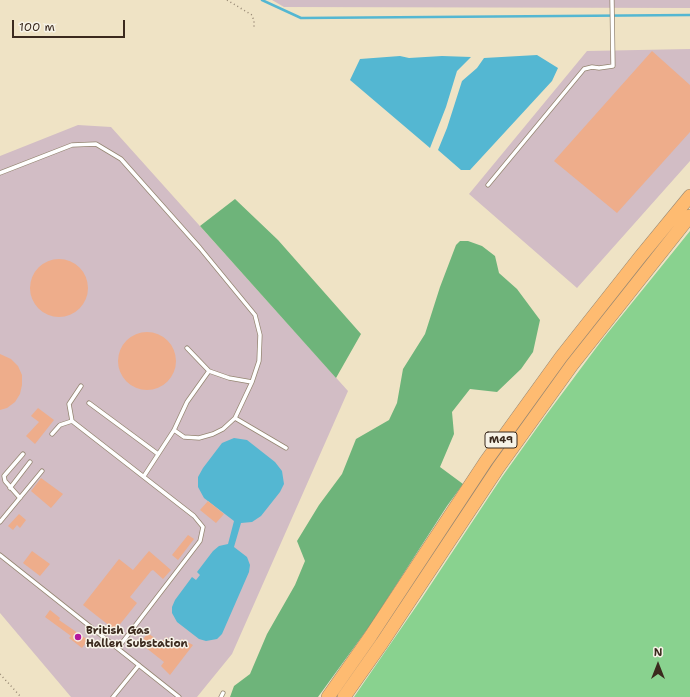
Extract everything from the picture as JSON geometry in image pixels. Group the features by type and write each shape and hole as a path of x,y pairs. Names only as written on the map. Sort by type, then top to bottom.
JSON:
{"highway":[{"name":"M49","path":"328,697 370,637 486,461 561,357 640,256 690,196"},
{"name":"M49","path":"344,697 382,644 498,468 572,366 690,216"}],"lane":[{"path":"488,185 584,69 613,66 612,0"},
{"path":"0,173 72,145 96,144 121,159 200,248 255,315 260,335 259,361 252,382 235,418 223,429 199,438 184,437 174,430"},
{"path":"187,348 209,371 229,378 252,382"},
{"path":"144,476 174,430 188,402 209,371"},
{"path":"81,386 69,404 72,421 194,516 203,527 200,541 118,648"},
{"path":"89,403 158,454"},
{"path":"235,418 286,448"},
{"path":"52,434 60,425 72,421"},
{"path":"20,498 10,488 5,481 4,476 23,454"},
{"path":"10,488 30,462"},
{"path":"0,522 42,471"},
{"path":"0,555 179,697"},
{"path":"113,697 139,665"}],"path":[{"path":"227,0 252,16 254,28"},
{"path":"0,674 21,697"}],"shaded area":[{"path":"272,0 690,0 690,8 284,7"},
{"path":"690,49 690,161 577,288 469,194 587,51"},
{"path":"78,125 111,127 348,391 232,654 197,697 71,697 0,613 0,156"}],"green space":[{"path":"235,199 278,240 361,334 336,378 200,226"},
{"path":"690,231 690,697 354,697 502,477 544,418 602,340"},
{"path":"460,241 468,241 482,246 495,256 499,273 517,289 540,320 533,352 521,369 497,392 470,389 452,412 454,434 440,467 463,484 447,506 371,624 318,697 230,697 234,686 250,674 267,634 295,585 305,561 297,541 319,505 342,474 356,439 389,420 397,403 403,369 425,334 440,287 456,245"}],"water":[{"path":"537,55 558,68 552,81 470,170 461,170 438,150 447,128 462,81 477,68 484,58"},
{"path":"400,56 409,58 442,56 471,57 457,71 446,107 430,148 350,80 360,59"},
{"path":"234,438 247,440 275,462 282,471 284,484 280,492 261,516 252,522 241,523 234,547 247,557 250,565 249,572 222,634 217,639 206,641 199,639 177,622 172,613 172,607 175,600 192,577 196,580 200,575 197,572 213,551 219,546 228,544 234,521 204,498 198,487 198,477 222,443"}],"building":[{"path":"652,51 690,85 690,132 617,213 554,161"},
{"path":"59,259 70,261 83,272 86,277 88,288 86,299 75,312 70,315 59,317 48,315 35,304 32,299 30,288 32,277 43,264 48,261"},
{"path":"147,332 158,334 171,345 174,350 176,361 174,372 163,385 158,388 147,390 136,388 123,377 120,372 118,361 120,350 131,337 136,334"},
{"path":"0,354 11,359 18,366 22,375 22,385 20,394 15,402 7,408 0,410"},
{"path":"38,408 54,420 35,444 26,436 39,422 31,416"},
{"path":"41,478 63,494 51,508 31,491"},
{"path":"208,501 224,514 216,523 200,510"},
{"path":"19,514 26,520 20,528 17,525 13,530 8,526"},
{"path":"188,535 194,539 178,560 172,555"},
{"path":"32,551 50,564 40,576 23,563"},
{"path":"149,551 171,570 163,579 153,570 151,571 130,597 137,603 113,633 109,629 111,627 83,605 119,559 133,570"},
{"path":"50,610 60,618 59,620 88,640 82,648 69,638 71,636 45,617"},
{"path":"148,633 161,643 166,637 177,645 182,639 193,645 170,675 161,666 164,662 140,643"}],"waterway":[{"path":"262,0 301,18 690,15"}],"place":[{"name":"British Gas Hallen Substation","path":"78,637"}]}
